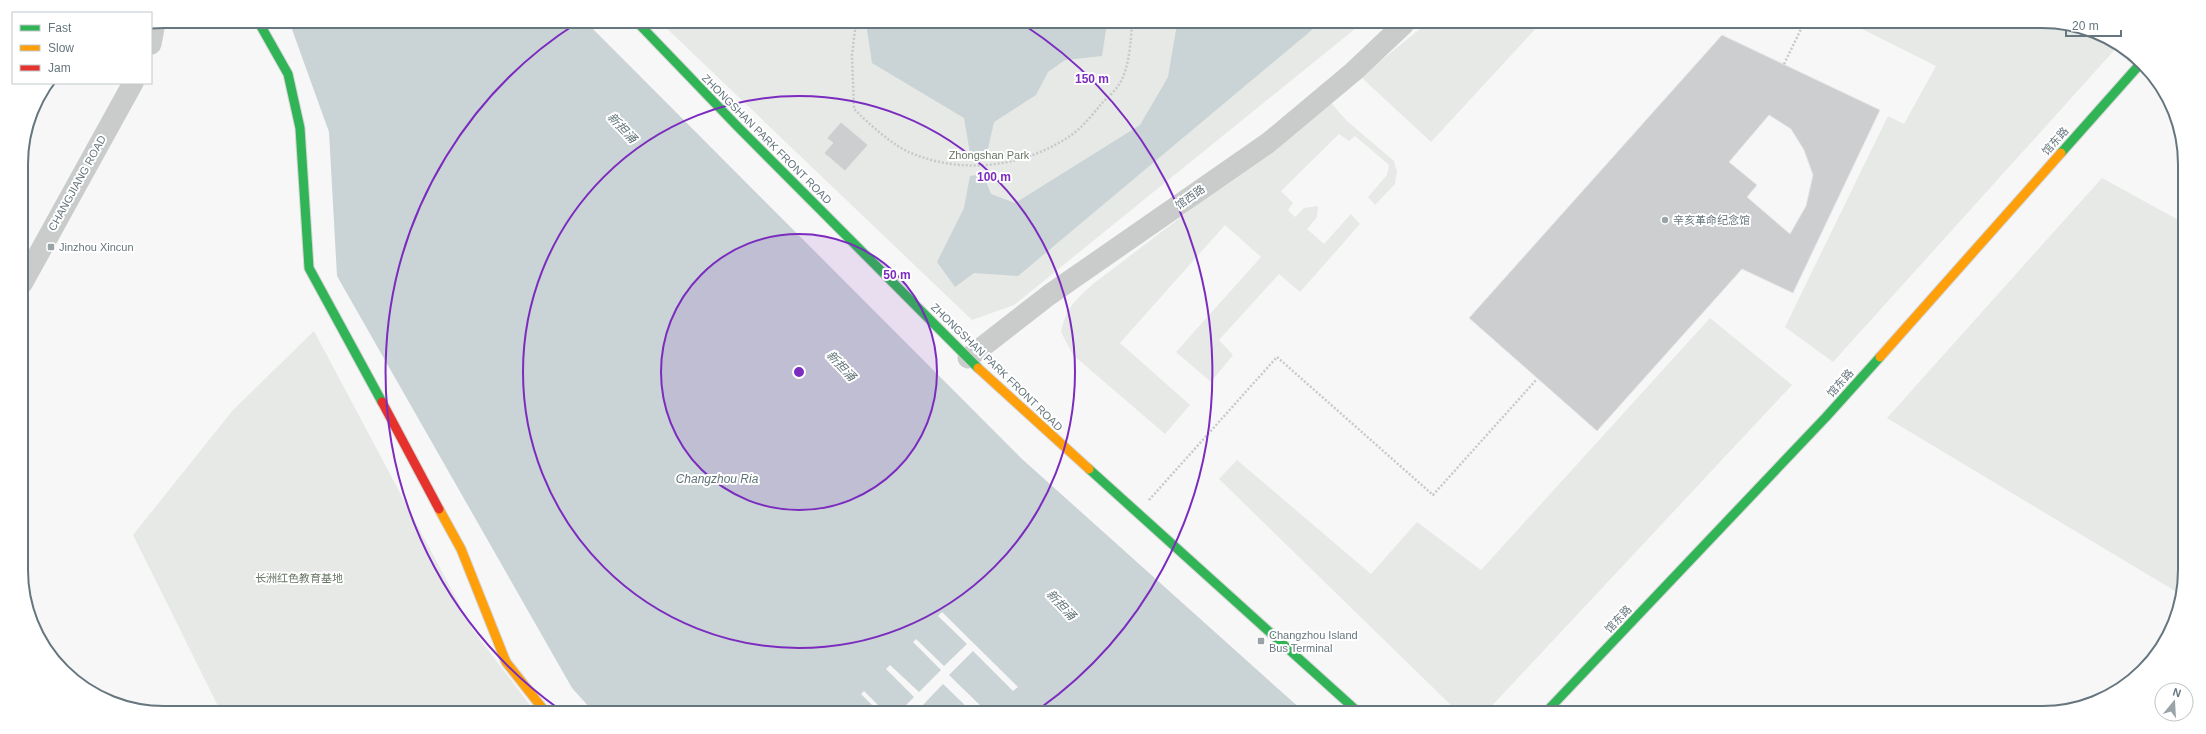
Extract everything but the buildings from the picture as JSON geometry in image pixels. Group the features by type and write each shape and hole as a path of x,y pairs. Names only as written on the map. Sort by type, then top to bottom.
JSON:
{"street":[{"path":"262,28 288,74 300,128 309,268 461,548 506,662 541,706"},
{"name":"ZHONGSHAN PARK FRONT ROAD","path":"643,28 743,132 968,358 1137,514 1351,706"},
{"name":"馆西路","path":"968,358 1062,286 1268,143 1353,72 1400,28"},
{"path":"152,39 154,29"},
{"name":"馆东路","path":"1553,706 1826,417 2137,67"},
{"name":"CHANGJIANG ROAD","path":"28,273 132,84"}],"path":[{"path":"854,28 855,30 852,55 854,109 872,127 910,153 953,165 994,166 1033,155 1071,135 1120,82 1131,44 1132,28"},
{"path":"1784,64 1802,28"},
{"path":"1137,514 1277,357 1433,495 1537,378"}],"green space":[{"name":"Zhongshan Park","path":"666,28 1356,28 1014,305 972,320"},
{"path":"1421,28 1536,28 1431,142 1361,77"},
{"path":"1860,28 2060,29 2094,38 2115,49 1833,362 1785,327 1888,116 1904,124 1936,66"},
{"path":"1331,103 1347,121 1394,161 1397,172 1395,184 1375,205 1368,197 1387,175 1389,165 1355,136 1349,141 1339,134 1281,191 1293,203 1288,210 1295,217 1304,208 1318,206 1317,217 1307,229 1324,244 1351,214 1360,224 1300,292 1279,274 1219,340 1233,355 1211,382 1176,352 1261,257 1225,225 1120,343 1190,405 1165,434 1073,355 1061,332 1069,310 1076,300 1093,284"},
{"path":"2102,178 2178,220 2178,570 2176,592 1887,418"},
{"path":"1710,318 1792,385 1492,706 1452,706 1219,479 1237,460 1371,574 1417,522 1481,570"},
{"name":"长洲红色教育基地","path":"314,331 473,630 531,706 218,706 133,535 233,410"}],"water":[{"name":"Changzhou Ria","path":"292,28 592,28 1022,459 1297,706 588,706 572,688 337,276 329,132"},
{"path":"867,28 1106,28 1102,56 1065,60 1048,72 1036,95 994,122 986,157 971,159 964,118 872,63"},
{"path":"1176,28 1314,28 1018,276 974,273 955,287 937,262 964,208 970,176 983,174 991,194 1015,203 1140,125 1168,77"}],"pier":[{"path":"942,612 1018,687 1013,691 973,651 949,675 981,706 966,706 943,684 922,706 905,706 914,697 886,669 890,665 919,692 941,670 913,642 916,639 944,666 967,644 938,616"},
{"path":"864,691 879,706 873,706 861,694"}],"traffic: fast":[{"path":"262,28 288,74 300,128 309,268 382,402"},
{"path":"643,28 737,126 978,368"},
{"path":"2061,153 2137,67"},
{"path":"1552,706 1826,417 1880,357"},
{"path":"1089,469 1351,706"}],"traffic: slow":[{"path":"1880,357 2061,153"},
{"path":"978,368 1089,469"},
{"path":"439,509 461,549 506,662 541,706"}],"traffic: jam":[{"path":"382,402 439,509"}],"place":[{"name":"辛亥革命纪念馆","path":"1665,220"},
{"name":"Jinzhou Xincun","path":"51,247"},
{"name":"Changzhou Island Bus Terminal","path":"1261,641"}],"water label":[{"name":"新担涌","path":"622,128"},
{"name":"新担涌","path":"841,366"},
{"name":"新担涌","path":"1061,605"}]}
